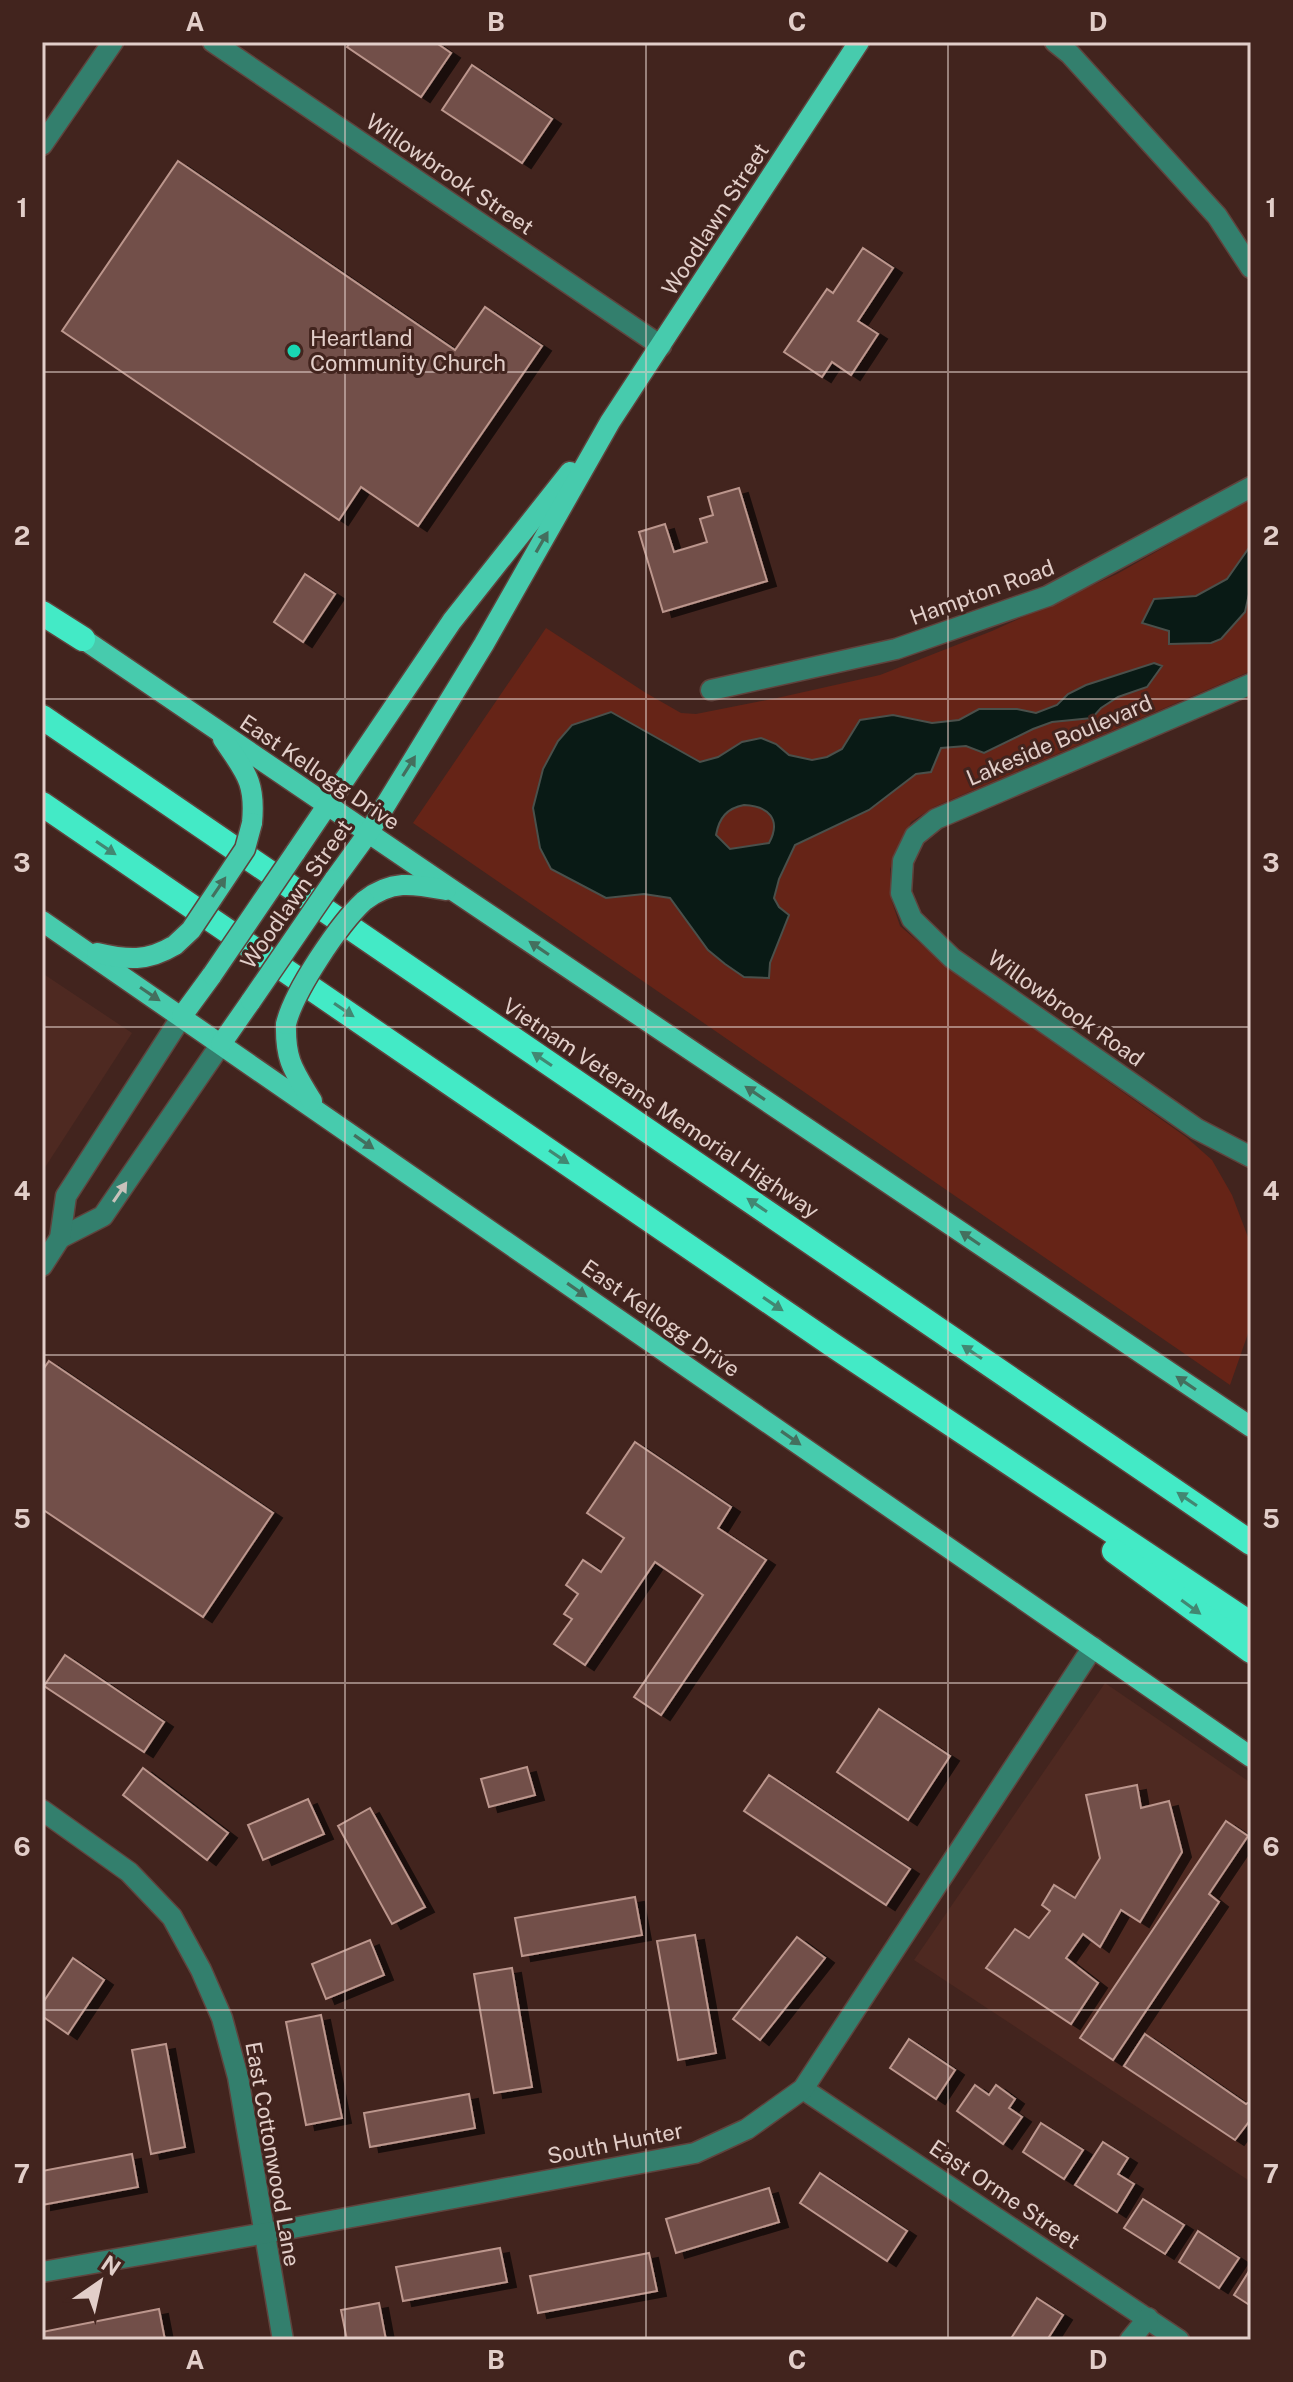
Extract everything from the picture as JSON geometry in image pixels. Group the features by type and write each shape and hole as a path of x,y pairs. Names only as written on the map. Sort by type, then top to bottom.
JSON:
{"highway":[{"path":"42,611 83,639"},
{"name":"Vietnam Veterans Memorial Highway","path":"42,717 1251,1543"},
{"path":"42,804 834,1346 1251,1624"},
{"path":"834,1346 1251,1651"}],"main road":[{"name":"Woodlawn Street","path":"221,1044 369,832 484,644 610,422 859,42"},
{"name":"Woodlawn Street","path":"182,1016 452,621 610,422"},
{"name":"East Kellogg Drive","path":"83,639 1251,1427"},
{"path":"85,950 128,960 161,954 191,930 245,849 254,801 251,780 219,732"},
{"path":"317,1110 291,1067 285,1046 286,1024 295,996 352,912 377,891 408,883 454,891"},
{"name":"East Kellogg Drive","path":"42,921 1251,1757"}],"street":[{"path":"42,145 113,42"},
{"name":"Willowbrook Street","path":"213,42 661,346"},
{"path":"1055,42 1070,54 1217,216 1251,268"},
{"name":"Hampton Road","path":"711,690 896,649 1048,596 1251,487"},
{"name":"Lakeside Boulevard","path":"903,861 915,836 936,819 1251,684"},
{"name":"Willowbrook Road","path":"903,861 901,893 912,919 952,958 1197,1129 1251,1157"},
{"name":"Woodlawn Street","path":"42,1266 60,1238 66,1196 182,1016"},
{"name":"Woodlawn Street","path":"60,1238 103,1216 221,1044"},
{"name":"South Hunter","path":"42,2272 695,2153 747,2129 803,2089 1093,1647"},
{"name":"East Cottonwood Lane","path":"42,1810 129,1872 172,1917 201,1970 222,2018 238,2077 283,2340"},
{"name":"East Orme Street","path":"803,2089 1179,2340"},
{"path":"1130,2340 1148,2318"}],"shaded area":[{"path":"1251,498 1251,671 934,807 911,822 890,869 891,899 900,926 950,969 1186,1137 1212,1160 1232,1195 1251,1245 1251,1325 1230,1385 413,823 546,628 646,693 681,713 696,714 880,675 992,631 1117,574"},
{"path":"1251,545 1251,585 1245,612 1221,639 1211,643 1169,644 1169,631 1142,623 1154,599 1196,596 1227,579"},
{"path":"1154,663 1162,666 1147,687 1118,697 1092,718 1052,722 984,753 966,746 941,748 931,772 916,774 869,810 795,845 774,898 789,915 770,963 769,978 744,977 725,964 708,950 670,898 644,894 606,898 551,869 540,848 533,808 543,769 558,741 572,725 611,712 700,762 718,757 742,742 761,738 776,744 789,755 812,760 842,749 860,720 893,715 932,723 959,720 979,709 1017,709 1036,713 1057,705 1068,694","holes":["744,805 766,811 773,821 773,835 769,843 730,849 716,835 719,824 728,811"]},
{"path":"42,973 132,1033 42,1172"},
{"path":"1105,1683 1251,1783 1251,2182 914,1960"}],"building":[{"path":"351,42 435,42 451,53 421,97 347,47"},
{"path":"472,65 552,119 522,163 442,110"},
{"path":"178,161 455,350 485,307 542,346 418,526 361,487 339,520 62,331"},
{"path":"863,248 893,268 858,321 878,334 851,375 832,362 822,377 784,352 827,289 833,293"},
{"path":"739,488 767,581 663,612 639,532 665,524 674,552 707,542 700,519 713,515 708,497"},
{"path":"305,574 335,594 303,642 274,622"},
{"path":"49,1361 273,1513 203,1617 42,1509 42,1371"},
{"path":"635,1442 731,1507 718,1528 766,1560 661,1715 634,1697 703,1595 655,1562 585,1665 554,1644 572,1619 564,1614 578,1594 566,1585 583,1560 601,1572 624,1538 587,1513"},
{"path":"65,1655 164,1722 144,1752 44,1686"},
{"path":"879,1709 950,1756 908,1820 837,1772"},
{"path":"527,1767 535,1795 489,1807 481,1779"},
{"path":"143,1768 228,1833 207,1860 123,1795"},
{"path":"769,1775 910,1869 886,1905 744,1811"},
{"path":"1137,1785 1141,1808 1169,1801 1182,1852 1140,1922 1121,1910 1100,1947 1083,1934 1066,1958 1098,1983 1071,2024 986,1968 1015,1929 1029,1938 1050,1911 1042,1905 1054,1885 1075,1898 1100,1858 1086,1795"},
{"path":"308,1799 324,1834 263,1860 248,1825"},
{"path":"370,1808 425,1907 392,1924 338,1826"},
{"path":"1226,1821 1248,1836 1209,1894 1219,1902 1113,2060 1080,2038"},
{"path":"635,1897 642,1935 522,1956 515,1918"},
{"path":"695,1935 716,2053 678,2060 657,1941"},
{"path":"797,1937 825,1958 760,2040 733,2019"},
{"path":"370,1940 384,1975 326,1999 312,1964"},
{"path":"73,1958 104,1980 68,2034 42,2016 42,2004"},
{"path":"512,1968 532,2087 494,2093 474,1974"},
{"path":"321,2015 342,2118 306,2125 286,2022"},
{"path":"1145,2034 1246,2104 1251,2101 1251,2119 1235,2140 1124,2066"},
{"path":"909,2039 955,2070 936,2099 890,2068"},
{"path":"166,2044 185,2147 151,2154 132,2050"},
{"path":"975,2085 989,2095 996,2085 1015,2099 1009,2108 1022,2117 1003,2144 957,2111"},
{"path":"469,2094 475,2128 370,2147 364,2113"},
{"path":"1041,2123 1083,2150 1064,2179 1023,2152"},
{"path":"1103,2142 1128,2158 1118,2174 1134,2184 1117,2212 1075,2185"},
{"path":"132,2154 138,2187 42,2205 42,2171"},
{"path":"820,2173 907,2231 887,2261 800,2203"},
{"path":"769,2188 779,2222 676,2253 666,2219"},
{"path":"1143,2199 1184,2225 1165,2254 1124,2228"},
{"path":"1198,2231 1239,2258 1219,2288 1179,2262"},
{"path":"500,2248 507,2282 403,2301 396,2267"},
{"path":"649,2253 657,2291 538,2313 530,2276"},
{"path":"1251,2268 1251,2306 1234,2295"},
{"path":"1037,2298 1063,2315 1047,2340 1010,2340"},
{"path":"379,2303 386,2340 347,2340 341,2310"},
{"path":"159,2309 165,2340 42,2340 42,2332"}],"place":[{"name":"Heartland Community Church","path":"294,351"}]}
